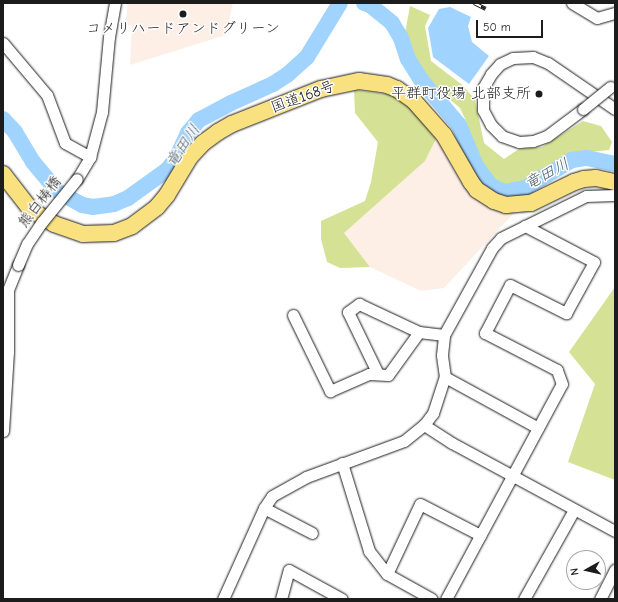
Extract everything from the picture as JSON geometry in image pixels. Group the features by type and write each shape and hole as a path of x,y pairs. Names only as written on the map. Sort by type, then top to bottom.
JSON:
{"highway":[{"name":"国道168号","path":"3,174 31,210 47,221 65,230 83,234 114,233 132,226 157,207 167,195 190,156 203,143 218,132 232,124 321,89 359,81 387,85 397,89 414,101 444,135 474,186 485,196 494,201 506,205 530,203 574,182 584,179 596,178 615,182"}],"street":[{"name":"熊白梼橋","path":"3,431 8,351 8,290 27,244 42,222 77,179 90,157 102,112 109,36 115,3"},
{"path":"572,3 597,18 615,13"},
{"path":"3,43 47,94 65,143 90,157"},
{"path":"613,84 583,109 547,136 533,141 519,142 502,136 491,125 483,110 482,96 486,80 500,64 513,58 526,56 540,59 548,63 615,109"},
{"path":"223,599 264,508 272,496 306,477 404,441 424,425 433,413 445,377 442,355 444,335 492,248 501,238 586,196 615,195"},
{"path":"446,599 562,384 557,370 485,332 510,285 566,313 594,262 525,226"},
{"path":"378,374 348,312 359,304 419,332 444,335"},
{"path":"293,315 330,391 369,374 388,375 419,332"},
{"path":"445,377 538,428"},
{"path":"424,425 452,443 615,531"},
{"path":"342,463 369,551 387,574 432,599"},
{"path":"387,574 420,504 480,535"},
{"path":"264,508 312,533"},
{"path":"524,599 574,510"},
{"path":"281,599 288,570 342,599"},
{"path":"600,599 615,570"}],"shaded area":[{"path":"128,3 233,3 226,35 130,65 132,25 125,25"},
{"path":"436,139 455,171 480,201 515,212 444,288 421,291 370,267 344,233 425,161"}],"green space":[{"path":"410,6 430,15 425,26 431,61 461,84 475,99 484,143 504,159 519,149 542,147 583,121 601,126 612,142 609,150 571,154 523,185 505,188 493,183 479,165 468,139 467,123 460,108 427,80 413,62 404,39"},
{"path":"354,90 394,95 415,113 436,139 425,161 344,233 370,267 340,268 327,262 321,239 321,221 365,201 371,182 378,142 355,113"},
{"path":"615,287 615,480 568,462 595,384 569,352"}],"water":[{"path":"450,7 471,17 468,26 472,42 489,56 469,84 433,57 428,28 439,9"}],"waterway":[{"name":"竜田川","path":"3,119 15,132 33,162 57,191 82,205 93,207 114,204 128,198 167,170 176,159 188,133 199,120 231,103 273,84 287,75 307,57 340,3"},
{"name":"竜田川","path":"364,3 370,5 392,23 401,38 408,59 421,80 459,125 476,166 491,186 505,192 525,188 572,160 587,158 615,164"}],"railway":[{"path":"474,3 486,9"}],"place":[{"name":"コメリハードアンドグリーン","path":"183,14"},
{"name":"平群町役場 北部支所","path":"539,94"}]}
